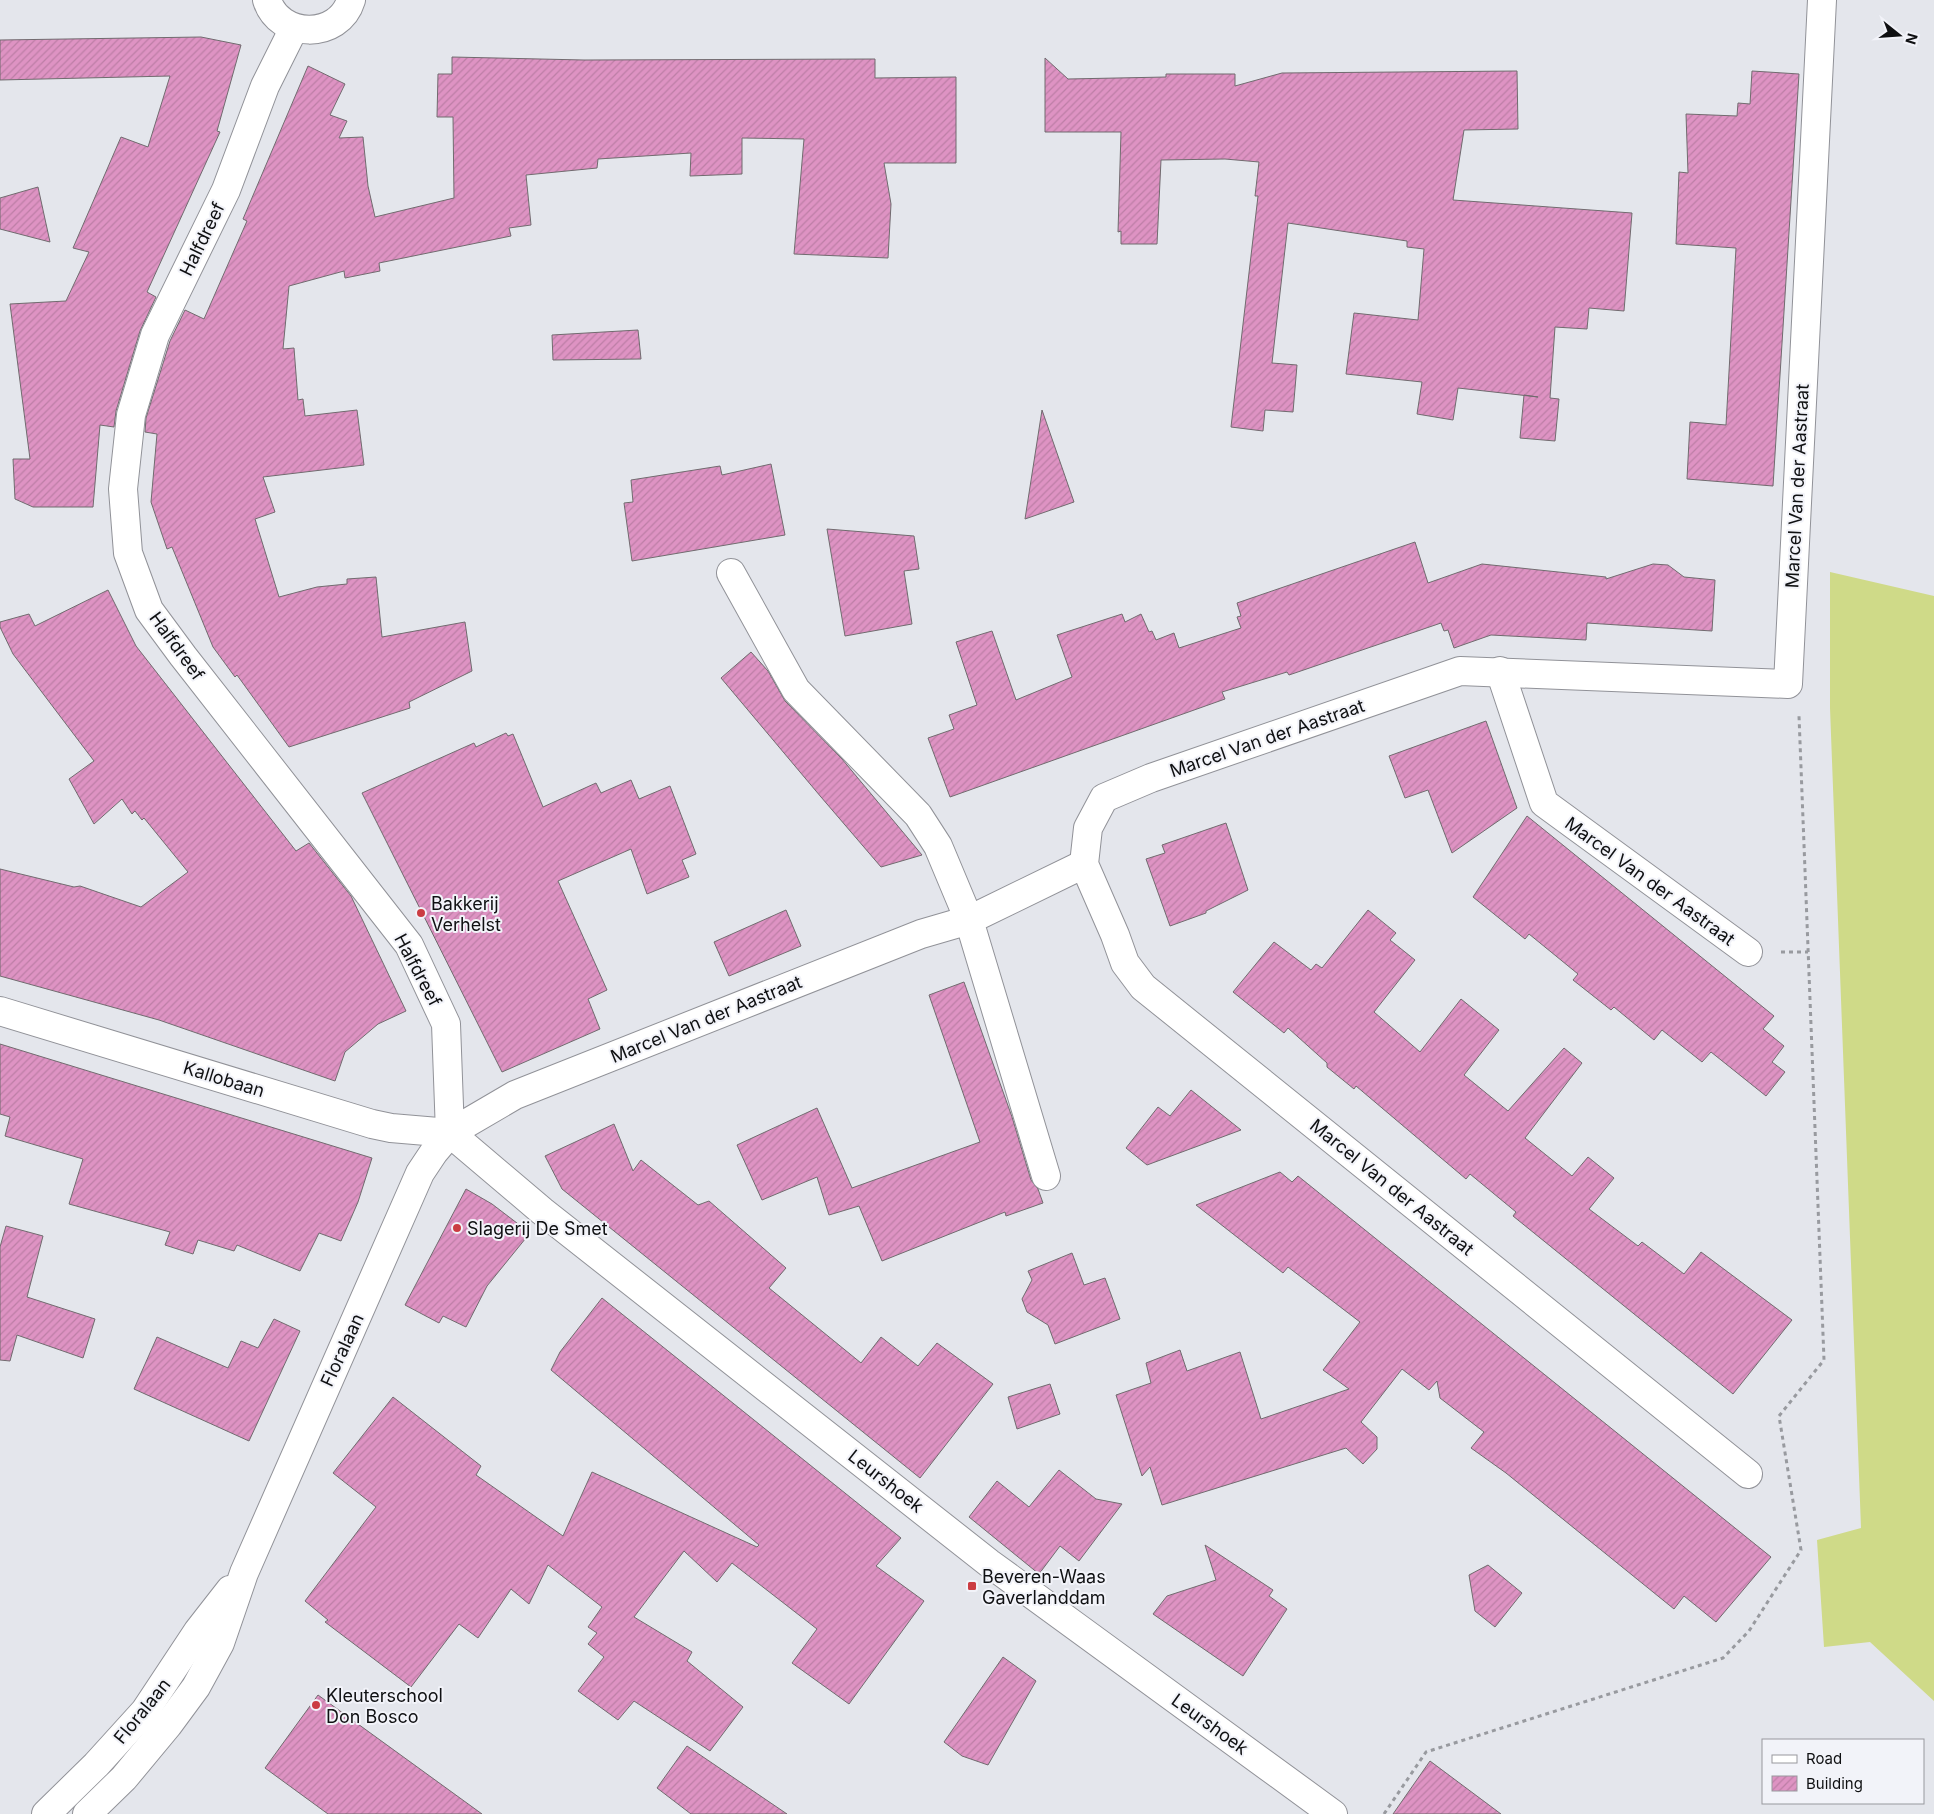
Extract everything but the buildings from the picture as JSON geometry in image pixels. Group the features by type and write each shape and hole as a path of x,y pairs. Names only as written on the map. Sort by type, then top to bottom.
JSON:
{"street":[{"path":"267,0 269,8 281,21 294,28 312,31 332,25 349,8 351,0"},
{"name":"Marcel Van der Aastraat","path":"1748,1474 1143,987 1125,963 1084,864 1088,828 1104,798 1151,778 1460,671 1500,671 1788,684 1822,0"},
{"name":"Halfdreef","path":"294,28 265,86 226,190 155,335 131,416 123,489 128,553 149,610 182,656 409,945 446,1024 450,1133"},
{"path":"731,573 796,690 918,815 938,846 969,920 1046,1176"},
{"name":"Marcel Van der Aastraat","path":"1500,671 1544,804 1748,952"},
{"name":"Marcel Van der Aastraat","path":"450,1133 515,1095 921,934 969,920 1084,864"},
{"name":"Kallobaan","path":"0,1012 372,1124 391,1128 450,1133"},
{"name":"Floralaan","path":"87,1814 124,1778 196,1687 220,1643 244,1573 420,1174 434,1152 450,1133"},
{"name":"Leurshoek","path":"450,1133 509,1185 989,1563 1333,1814"},
{"name":"Floralaan","path":"46,1814 96,1765 145,1711 198,1632 244,1573"}],"path":[{"path":"1788,684 1799,707 1808,952"}],"green space":[{"path":"1830,572 1934,596 1934,1701 1870,1642 1824,1647 1817,1540 1861,1528 1830,708"}],"place":[{"name":"Bakkerij Verhelst","path":"421,913"},
{"name":"Slagerij De Smet","path":"457,1228"},
{"name":"Beveren-Waas Gaverlanddam","path":"972,1586"},
{"name":"Kleuterschool Don Bosco","path":"316,1705"}]}
